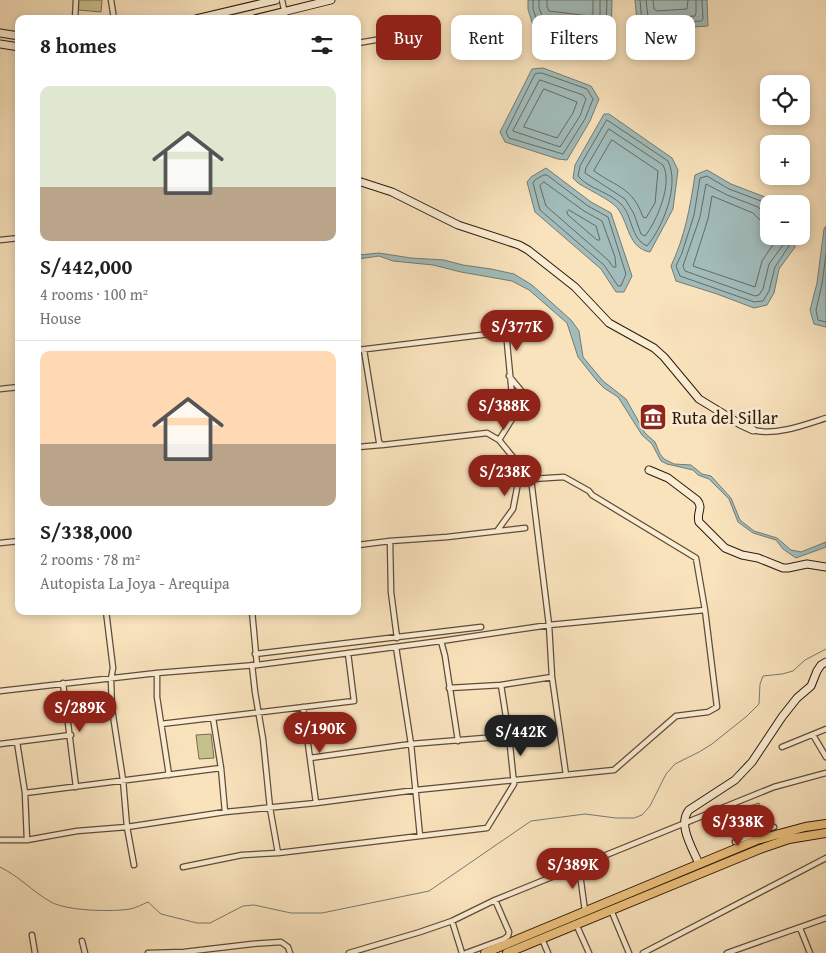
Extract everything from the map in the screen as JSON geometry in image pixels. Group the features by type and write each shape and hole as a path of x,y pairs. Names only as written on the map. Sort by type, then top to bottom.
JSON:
{"main road":[{"path":"485,953 505,942 757,840 805,827 826,824"},
{"path":"508,953 760,849 826,832"}],"street":[{"path":"74,15 76,0"},
{"path":"111,0 113,15"},
{"path":"213,15 276,0"},
{"path":"282,0 285,15 332,0"},
{"path":"0,33 15,35"},
{"path":"361,43 376,40"},
{"path":"0,44 15,46"},
{"path":"361,181 392,192 458,226 520,245 528,250 575,288 609,323 654,348 664,356 699,399 746,428 760,432 786,429 826,418"},
{"path":"0,240 15,238"},
{"path":"382,445 376,436 364,350 506,332 514,416"},
{"path":"499,440 514,416 527,403 527,398 509,376"},
{"path":"0,389 15,387"},
{"path":"361,447 487,433 499,440 531,479 549,625 552,678 566,775"},
{"path":"497,531 513,509 521,467"},
{"path":"649,470 668,478 700,503 699,522 725,548 784,568 807,564 826,567"},
{"path":"0,840 28,840 77,831 225,812 614,770 676,716 708,712 718,707 696,558 564,477 531,479"},
{"path":"361,545 390,540 447,537 525,528"},
{"path":"390,540 391,592 397,638"},
{"path":"0,544 15,542"},
{"path":"0,690 156,673 254,665 549,625 705,610"},
{"path":"106,615 113,668 111,679 112,709 134,865"},
{"path":"252,615 258,713 263,739 270,808 278,853"},
{"path":"255,654 481,627"},
{"path":"441,641 458,741"},
{"path":"396,647 412,744 420,836"},
{"path":"161,724 354,701 348,652"},
{"path":"699,864 683,824 685,815 689,810 735,780 752,762 797,698 811,686 821,665 826,662"},
{"path":"156,673 157,697 170,775"},
{"path":"450,688 501,685 552,678"},
{"path":"63,683 76,787"},
{"path":"183,866 242,855 278,853 487,828 514,784 501,685"},
{"path":"303,707 316,803"},
{"path":"213,718 221,768 225,812"},
{"path":"782,747 826,729"},
{"path":"0,744 70,735"},
{"path":"813,735 826,757"},
{"path":"310,758 412,744 509,736"},
{"path":"17,742 25,793 28,840"},
{"path":"25,793 221,768"},
{"path":"349,953 366,951 452,921 495,900 774,787 826,773"},
{"path":"730,805 743,839"},
{"path":"735,842 774,827"},
{"path":"643,953 826,858"},
{"path":"579,867 585,911"},
{"path":"466,953 505,942 509,932 495,900"},
{"path":"611,910 629,953"},
{"path":"727,953 826,918"},
{"path":"452,921 462,953"},
{"path":"576,924 589,953"},
{"path":"800,928 810,953"},
{"path":"32,935 35,953"},
{"path":"542,939 548,953"},
{"path":"82,941 85,953"},
{"path":"148,953 282,942 290,953"}],"shaded area":[{"path":"78,0 102,0 101,12 78,10"},
{"path":"211,734 214,758 199,759 196,735"},
{"path":"759,803 764,820 741,826 736,810"}],"water":[{"path":"528,0 612,0 612,15 532,15 532,22 528,9"},
{"path":"635,0 707,0 708,26 695,27 695,15 636,15"},
{"path":"543,68 591,86 599,99 590,121 567,160 558,159 505,142 500,132 532,69"},
{"path":"604,114 609,114 672,158 678,170 673,209 650,252 643,250 633,241 622,215 615,206 573,178 575,165"},
{"path":"546,168 591,202 611,213 632,276 624,292 616,292 601,269 535,212 527,182 531,177"},
{"path":"707,170 731,184 760,195 760,245 795,245 779,269 774,293 767,305 754,308 676,281 671,266 686,222 695,175"},
{"path":"826,226 826,327 814,324 810,310 817,283 824,229"},
{"path":"379,253 411,258 444,260 514,274 532,285 571,320 579,331 583,357 603,381 626,399 645,433 655,442 664,459 674,464 691,465 702,474 711,476 731,498 740,520 754,531 777,538 791,550 801,552 826,542 826,547 796,558 783,549 776,540 753,533 738,522 729,499 709,479 698,475 693,470 661,461 652,444 642,435 618,397 597,381 578,357 567,323 529,290 512,281 433,265 393,261 379,256 361,259 361,255"}],"waterway":[{"path":"0,867 44,898 58,905 90,910 122,910 148,902 161,914 197,923 210,923 243,906 254,905 291,913 322,913 429,891 531,821 585,814 616,818 634,818 642,815 650,806 666,774 675,764 712,744 759,704 760,684 763,676 793,671 805,660 826,649"}],"place":[{"name":"Ruta del Sillar","path":"653,417"}]}
